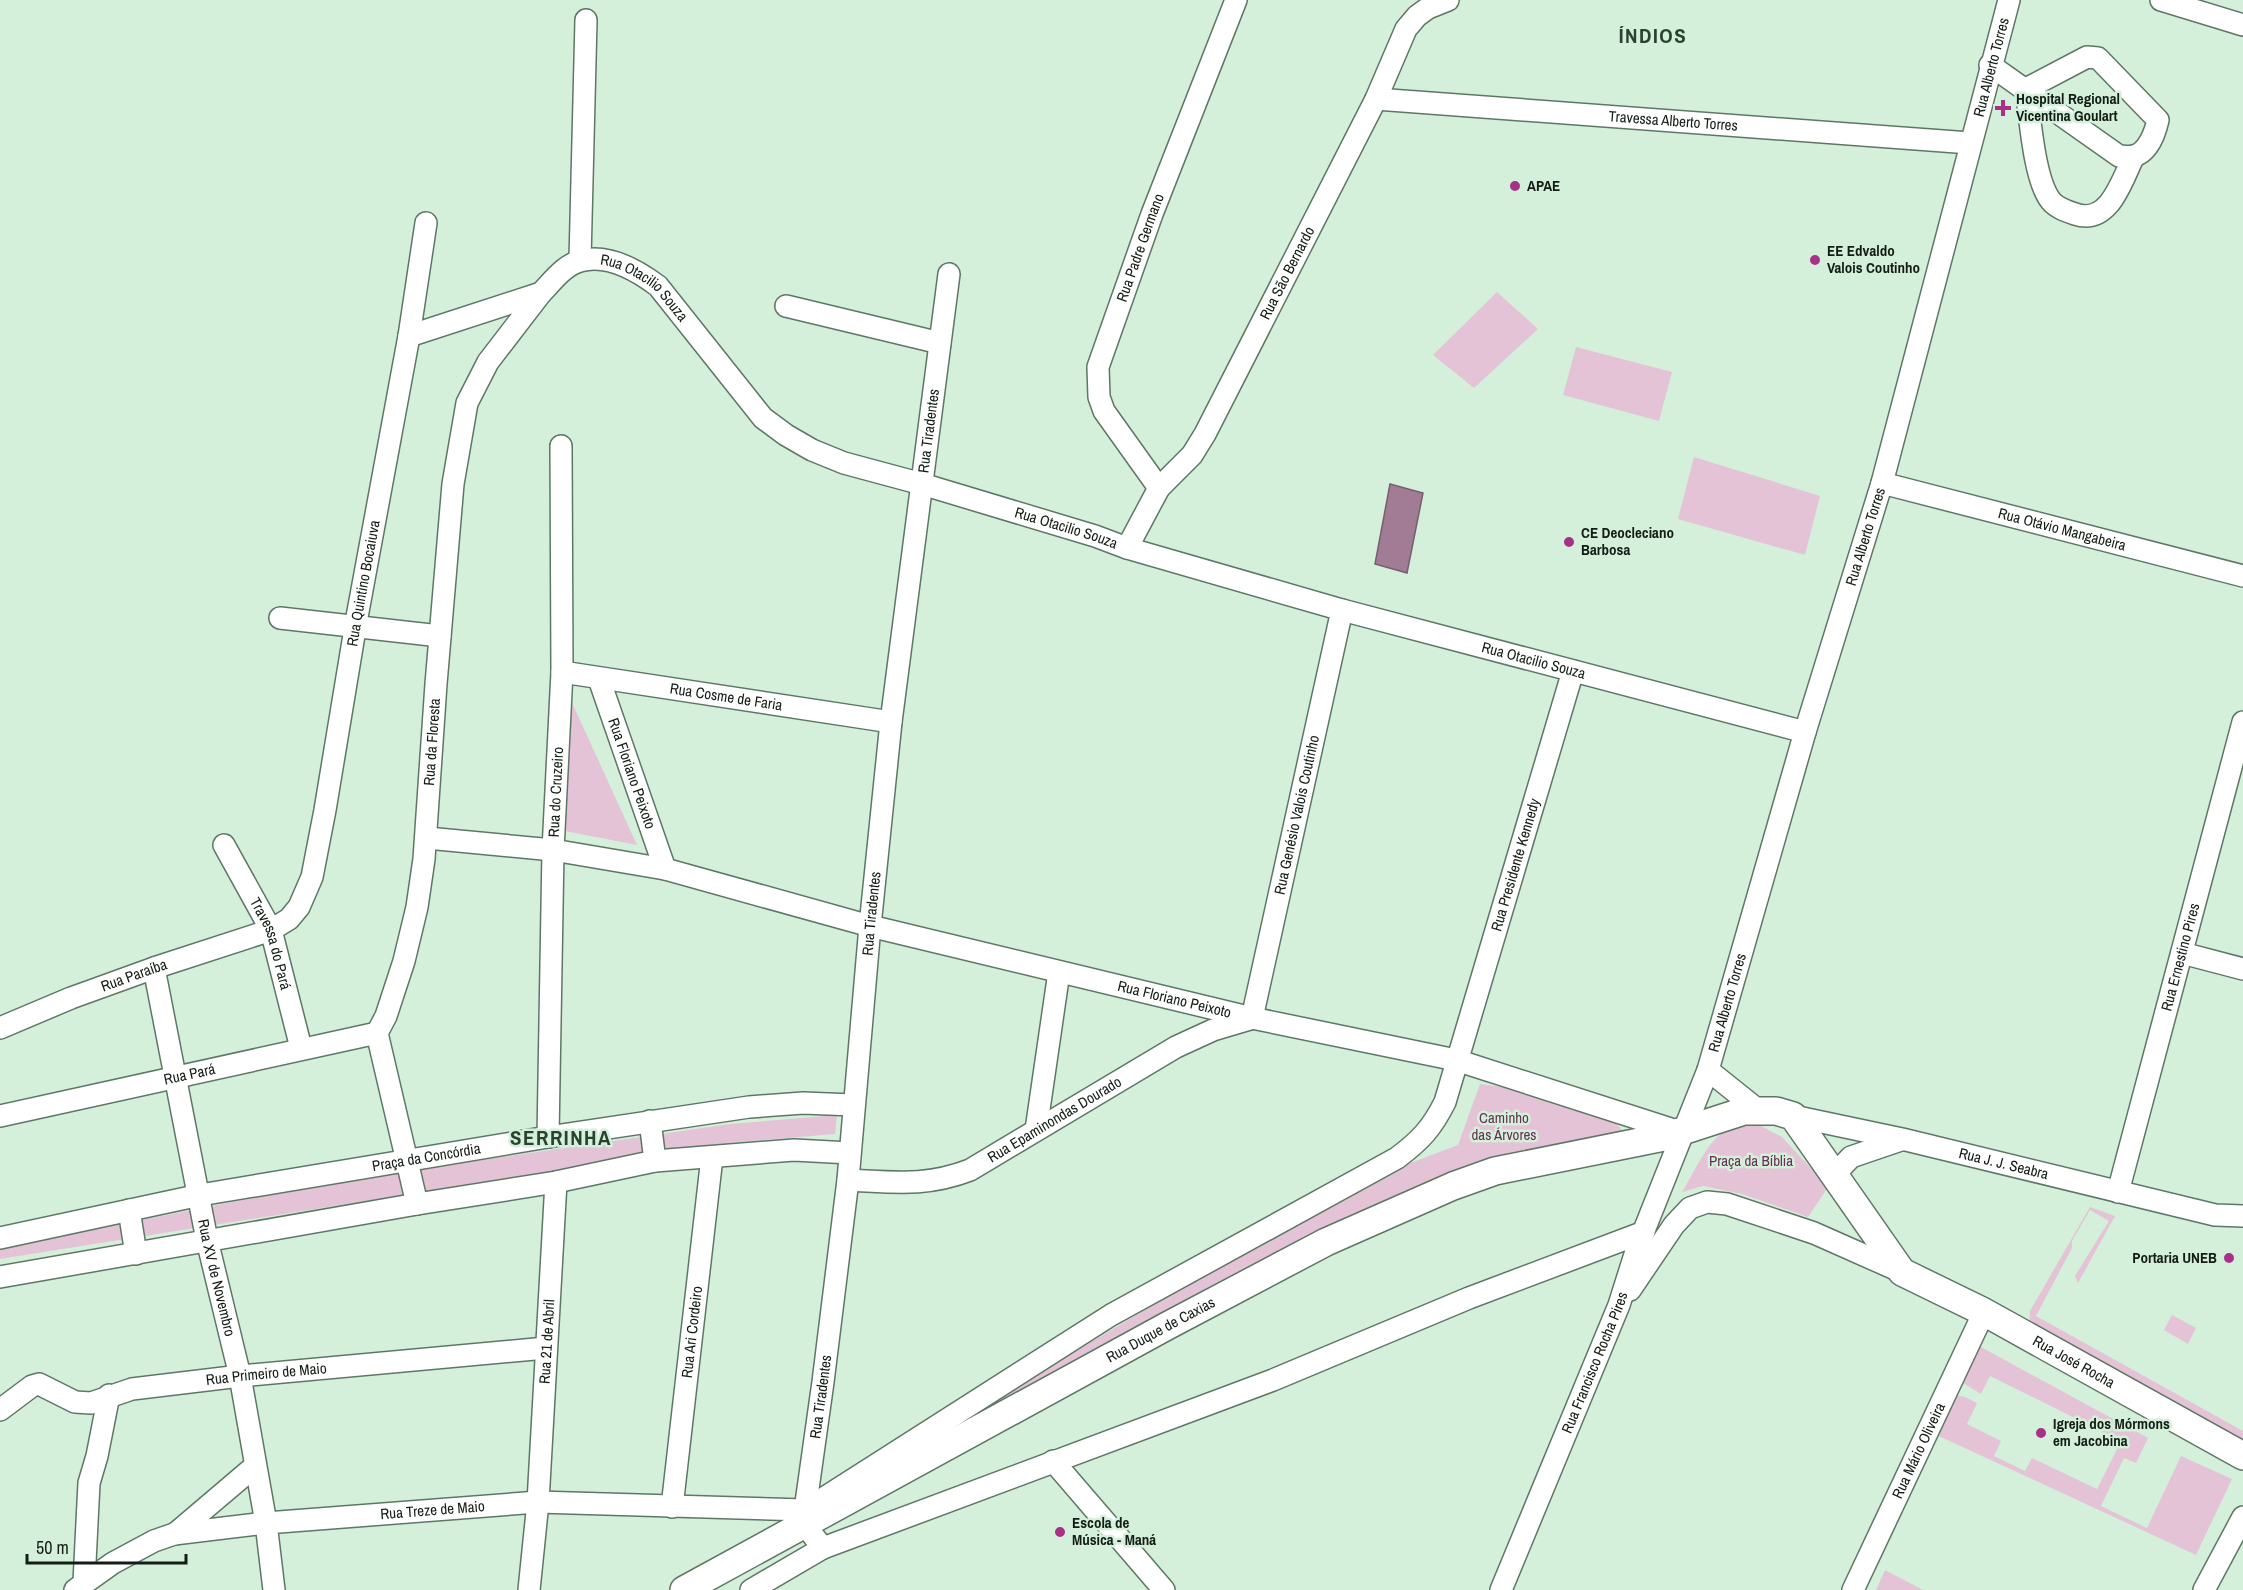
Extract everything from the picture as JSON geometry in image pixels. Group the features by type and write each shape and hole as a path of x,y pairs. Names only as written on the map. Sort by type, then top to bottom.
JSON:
{"main road":[{"name":"Rua Duque de Caxias","path":"684,1590 805,1517 1326,1242 1453,1186 1495,1171 1673,1135 1728,1116 1758,1110 1776,1111 1793,1116"},
{"path":"1793,1116 1902,1272"},
{"name":"Rua José Rocha","path":"1902,1272 1984,1312 2243,1456"}],"street":[{"name":"Rua Padre Germano","path":"1159,488 1104,411 1099,398 1098,367 1152,214 1236,0"},
{"name":"Rua Alberto Torres","path":"1708,1070 1805,732 1882,483 1990,65 2009,0"},
{"path":"2161,0 2216,7 2243,25"},
{"name":"Rua São Bernardo","path":"1128,548 1159,488 1192,455 1205,434 1376,99 1406,28 1428,8 1446,1"},
{"path":"580,260 586,20"},
{"path":"2087,57 2098,58 2158,120 2155,132 2144,149 2133,156 2104,211 2078,216 2057,207 2049,199 2039,175 2026,89 2087,57"},
{"path":"1990,65 2119,156 2133,156"},
{"name":"Travessa Alberto Torres","path":"1376,99 1970,143"},
{"name":"Rua Quintino Bocaiuva","path":"271,930 289,919 299,907 312,877 326,810 355,627 409,336 426,223"},
{"name":"Rua Otacilio Souza","path":"409,336 541,294 555,277 580,260 610,261 642,274 658,286 763,417 786,435 812,450 844,463 922,484 1128,548 1342,610 1805,732"},
{"name":"Rua Tiradentes","path":"805,1517 848,1180 870,926 891,723 949,274"},
{"name":"Rua da Floresta","path":"377,1033 386,1016 404,961 417,907 427,838 440,636 453,484 467,403 488,362 541,294"},
{"path":"786,306 940,343"},
{"name":"Rua do Cruzeiro","path":"548,1137 553,850 562,672 561,446"},
{"name":"Rua Otávio Mangabeira","path":"1882,483 2243,576"},
{"name":"Rua Genésio Valois Coutinho","path":"1252,1018 1342,610"},
{"path":"280,618 440,636"},
{"name":"Rua Presidente Kennedy","path":"1456,1060 1573,671"},
{"name":"Rua Cosme de Faria","path":"562,672 891,723"},
{"name":"Rua Floriano Peixoto","path":"600,679 665,869"},
{"name":"Rua Ernestino Pires","path":"2118,1192 2182,953 2236,773 2243,722"},
{"name":"Rua Floriano Peixoto","path":"427,838 553,850 665,869 870,926 1059,972 1252,1018 1456,1060 1673,1135"},
{"name":"Travessa do Pará","path":"225,845 271,930 301,1048"},
{"name":"Rua Paraíba","path":"0,1028 71,998 271,930"},
{"path":"2182,953 2243,969"},
{"name":"Rua XV de Novembro","path":"154,968 207,1240 240,1376 266,1522 274,1590"},
{"path":"1036,1130 1059,972"},
{"name":"Rua Epaminondas Dourado","path":"848,1180 911,1184 950,1178 970,1170 1176,1047 1213,1030 1252,1018"},
{"path":"377,1033 417,1204"},
{"name":"Rua Pará","path":"0,1116 377,1033"},
{"name":"Rua Duque de Caxias","path":"805,1517 1111,1315 1397,1158 1419,1142 1434,1124 1445,1102 1456,1060"},
{"path":"1708,1070 1758,1110"},
{"name":"Rua Francisco Rocha Pires","path":"1501,1590 1619,1305 1673,1135 1708,1070"},
{"name":"Praça da Concórdia","path":"0,1238 200,1195 650,1121 749,1107 803,1103 854,1105"},
{"name":"Rua J. J. Seabra","path":"1793,1116 1902,1139 2215,1215 2243,1216"},
{"path":"650,1121 655,1161"},
{"path":"1834,1175 1851,1157 1902,1139"},
{"path":"0,1277 556,1182 655,1161 794,1150 850,1153"},
{"name":"Rua Ari Cordeiro","path":"672,1507 712,1157"},
{"name":"Rua 21 de Abril","path":"538,1502 556,1182"},
{"path":"1619,1305 1674,1225 1690,1208 1707,1202 1727,1204 1814,1233 1902,1272"},
{"path":"129,1210 136,1254"},
{"name":"Rua J. J. Seabra","path":"2215,1215 2243,1229"},
{"path":"751,1590 823,1548 1273,1380 1469,1298 1644,1232"},
{"name":"Rua Mário Oliveira","path":"1853,1590 1984,1312"},
{"name":"Rua Primeiro de Maio","path":"0,1410 32,1386 39,1384 75,1402 91,1403 132,1389 240,1376 546,1348"},
{"path":"79,1586 89,1483 97,1456 109,1395"},
{"path":"1053,1461 1164,1590"},
{"path":"174,1534 255,1466"},
{"path":"529,1590 538,1502"},
{"name":"Rua Treze de Maio","path":"79,1586 113,1563 154,1541 174,1534 266,1522 538,1502 672,1507 805,1517"},
{"path":"2204,1590 2243,1516"},
{"path":"805,1517 823,1548"}],"green space":[{"path":"1497,292 1538,329 1474,388 1433,355"},
{"path":"1576,347 1672,372 1659,421 1563,395"},
{"path":"1694,457 1820,496 1805,555 1678,519"},
{"path":"569,696 637,845 565,831"},
{"name":"Caminho das Árvores","path":"1480,1084 1502,1087 1612,1118 1629,1139 1481,1168 1036,1394 866,1469 1379,1175 1458,1145"},
{"path":"837,1115 835,1134 730,1143 0,1259 0,1248 338,1181 730,1124"},
{"name":"Praça da Bíblia","path":"1759,1125 1782,1137 1828,1187 1808,1217 1742,1194 1703,1186 1682,1192 1712,1142 1733,1127"},
{"path":"2090,1207 2115,1216 2078,1283 2075,1276 2109,1221 2090,1210 2072,1241 2072,1248 2036,1316 2243,1431 2243,1442 2029,1327 2030,1311"},
{"path":"2172,1315 2196,1328 2188,1344 2164,1330"},
{"path":"1970,1341 2148,1438 2136,1463 2124,1458 2101,1506 2147,1528 2181,1456 2232,1479 2196,1555 1928,1431 1946,1393 1965,1397 1977,1403 1967,1424 2001,1441 1994,1456 2025,1471 2032,1458 2097,1489 2121,1441 1990,1376 1981,1394 1953,1377"},
{"path":"1885,1570 1923,1590 1876,1590"}],"shaded area":[{"path":"1390,484 1423,493 1407,573 1375,564"}],"place":[{"name":"Hospital Regional Vicentina Goulart","path":"2003,108"},
{"name":"APAE","path":"1515,186"},
{"name":"EE Edvaldo Valois Coutinho","path":"1815,260"},
{"name":"CE Deocleciano Barbosa","path":"1569,542"},
{"name":"Portaria UNEB","path":"2229,1258"},
{"name":"Igreja dos Mórmons em Jacobina","path":"2041,1433"},
{"name":"Escola de Música - Maná","path":"1060,1532"}],"district":[{"name":"ÍNDIOS","path":"1653,36"},
{"name":"SERRINHA","path":"561,1138"}]}
